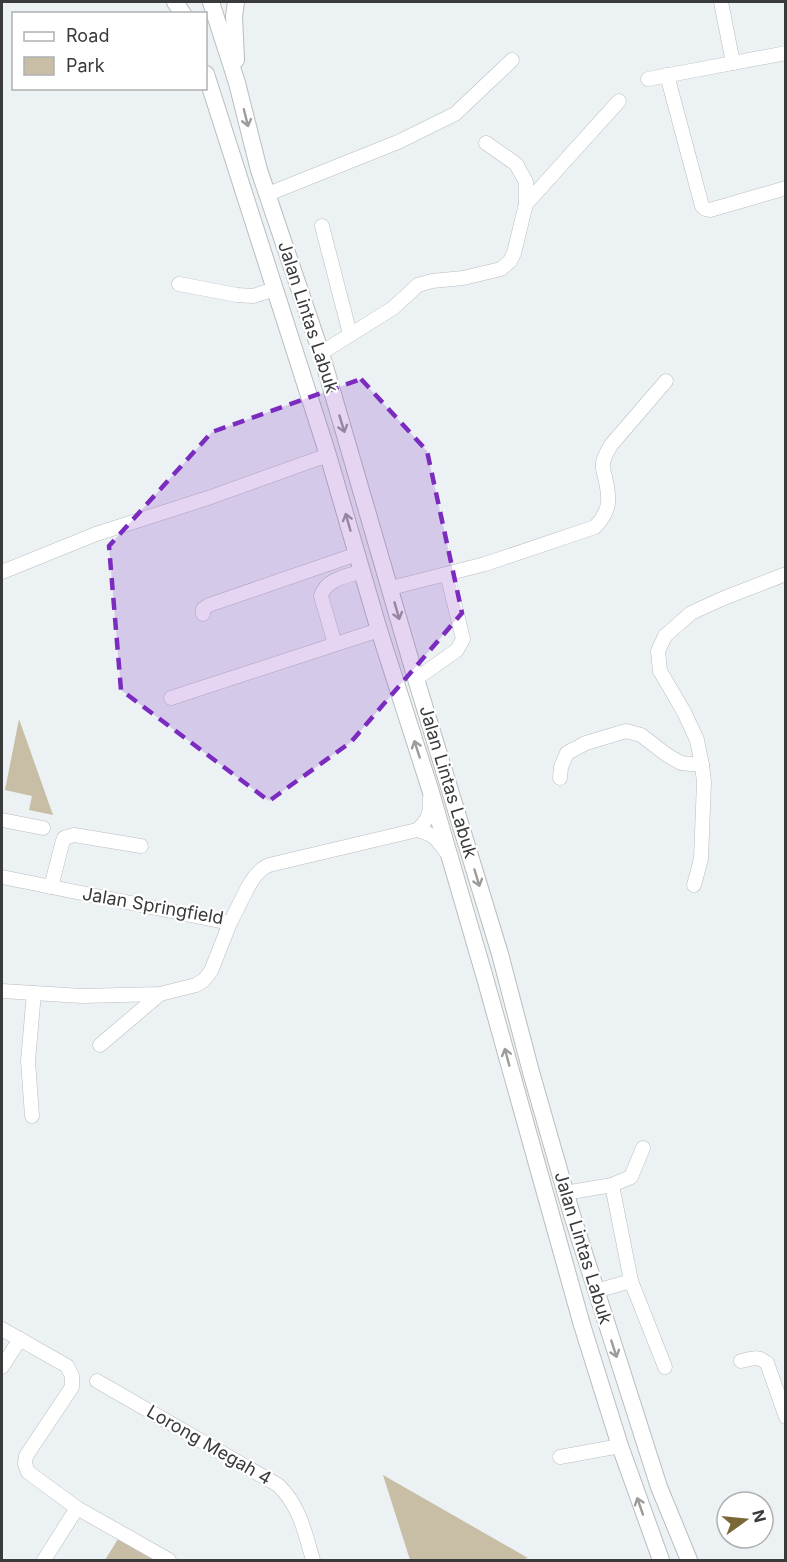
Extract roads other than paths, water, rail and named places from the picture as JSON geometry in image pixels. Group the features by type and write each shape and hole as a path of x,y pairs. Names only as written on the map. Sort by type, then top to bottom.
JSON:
{"main road":[{"name":"Jalan Lintas Labuk","path":"211,2 237,83 260,170 321,353 416,679 500,954 565,1193 658,1487 689,1560"},
{"path":"236,2 234,16 237,83"},
{"name":"Jalan Lintas Labuk","path":"207,77 328,455 379,630 430,789 582,1325 620,1446 661,1560"},
{"path":"531,1072 526,1073 523,1084 572,1263 582,1325"}],"street":[{"path":"721,2 733,63"},
{"path":"648,79 786,53"},
{"path":"268,194 398,142 455,114 512,60"},
{"path":"667,75 702,206 705,209 710,210 786,188"},
{"path":"526,204 619,102"},
{"path":"321,353 393,308 418,285 501,269 510,261 526,204 526,182 516,164 486,143"},
{"path":"322,226 350,334"},
{"path":"179,284 253,296 275,289"},
{"path":"391,588 485,564 595,527 608,507 608,491 602,465 605,456 666,381"},
{"path":"2,572 96,534 208,498 328,455"},
{"path":"203,614 203,609 209,605 357,554"},
{"path":"335,644 321,596 323,589 329,583 362,571"},
{"path":"416,679 457,650 463,639 447,574"},
{"path":"694,885 701,859 704,782 702,765 697,740 660,671 658,651 665,636 691,613 786,574"},
{"path":"171,698 379,630"},
{"path":"560,778 561,767 567,753 586,743 626,731 641,735 681,763 702,765"},
{"path":"417,830 425,823 430,811 430,789"},
{"path":"2,820 44,828"},
{"path":"417,830 437,839 450,857"},
{"name":"Jalan Springfield","path":"2,877 230,923 255,876 269,865 417,830"},
{"path":"51,887 64,838 74,835 141,846"},
{"path":"2,992 82,996 160,994 196,985 204,980 211,971 230,923"},
{"path":"32,1116 28,1061 34,993"},
{"path":"100,1045 160,994"},
{"path":"565,1193 612,1185 631,1177 643,1148"},
{"path":"612,1185 631,1281 665,1367"},
{"path":"596,1291 631,1281"},
{"path":"2,1329 67,1366 72,1376 72,1387 26,1456 25,1464 28,1472 77,1508 169,1560"},
{"path":"2,1366 20,1339"},
{"path":"741,1361 763,1359 784,1411"},
{"name":"Lorong Megah 4","path":"97,1380 278,1485 296,1506 314,1560"},
{"path":"560,1457 620,1446"},
{"path":"44,1560 77,1508"}]}
